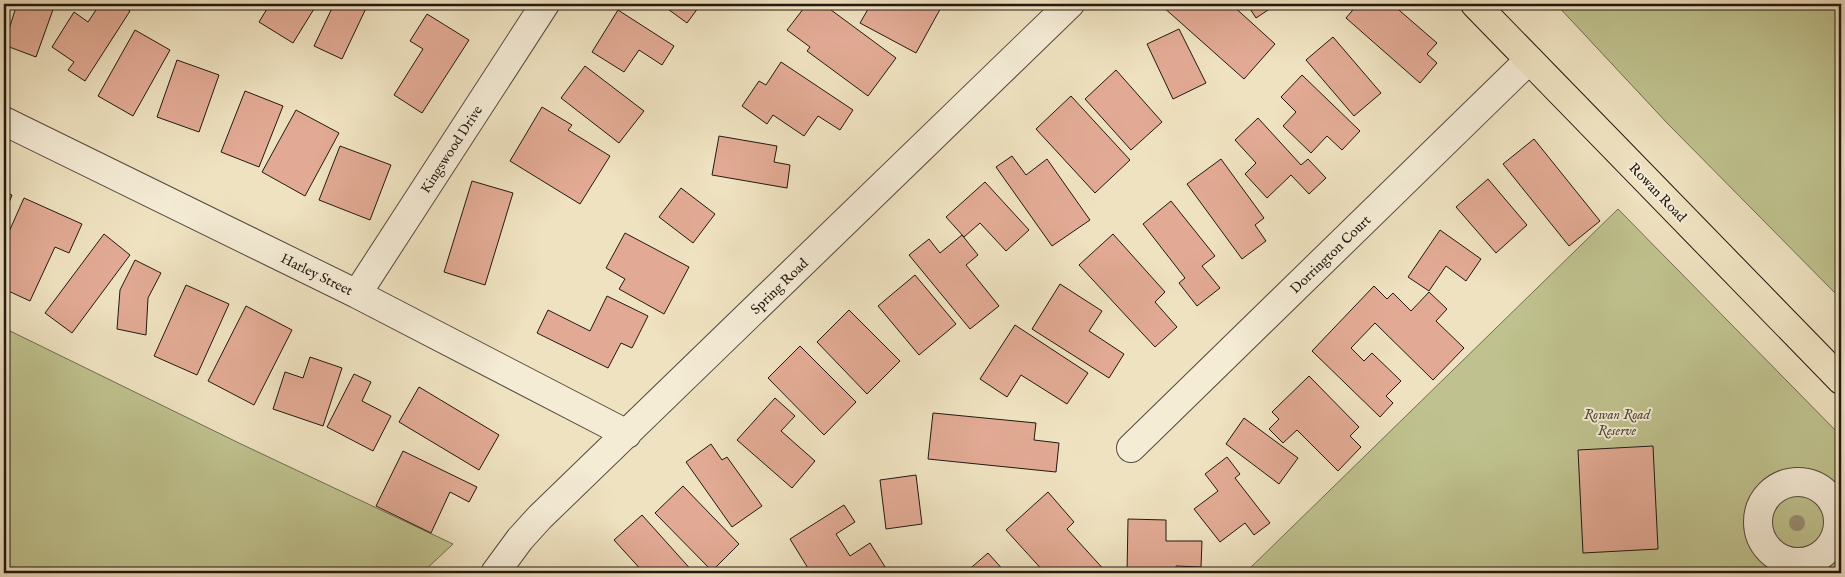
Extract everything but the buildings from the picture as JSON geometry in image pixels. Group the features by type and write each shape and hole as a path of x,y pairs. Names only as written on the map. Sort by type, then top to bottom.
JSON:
{"main road":[{"name":"Rowan Road","path":"1475,4 1841,380"}],"street":[{"name":"Spring Road","path":"495,573 533,523 1070,4"},
{"name":"Kingswood Drive","path":"357,294 540,5"},
{"name":"Dorrington Court","path":"1131,448 1529,60"},
{"name":"Harley Street","path":"4,121 357,294 627,434"}],"green space":[{"path":"1556,4 1841,4 1841,299 1668,124"},
{"name":"Rowan Road Reserve","path":"1618,209 1841,436 1841,573 1245,573"},
{"path":"4,328 241,444 453,544 422,573 4,573"}]}
